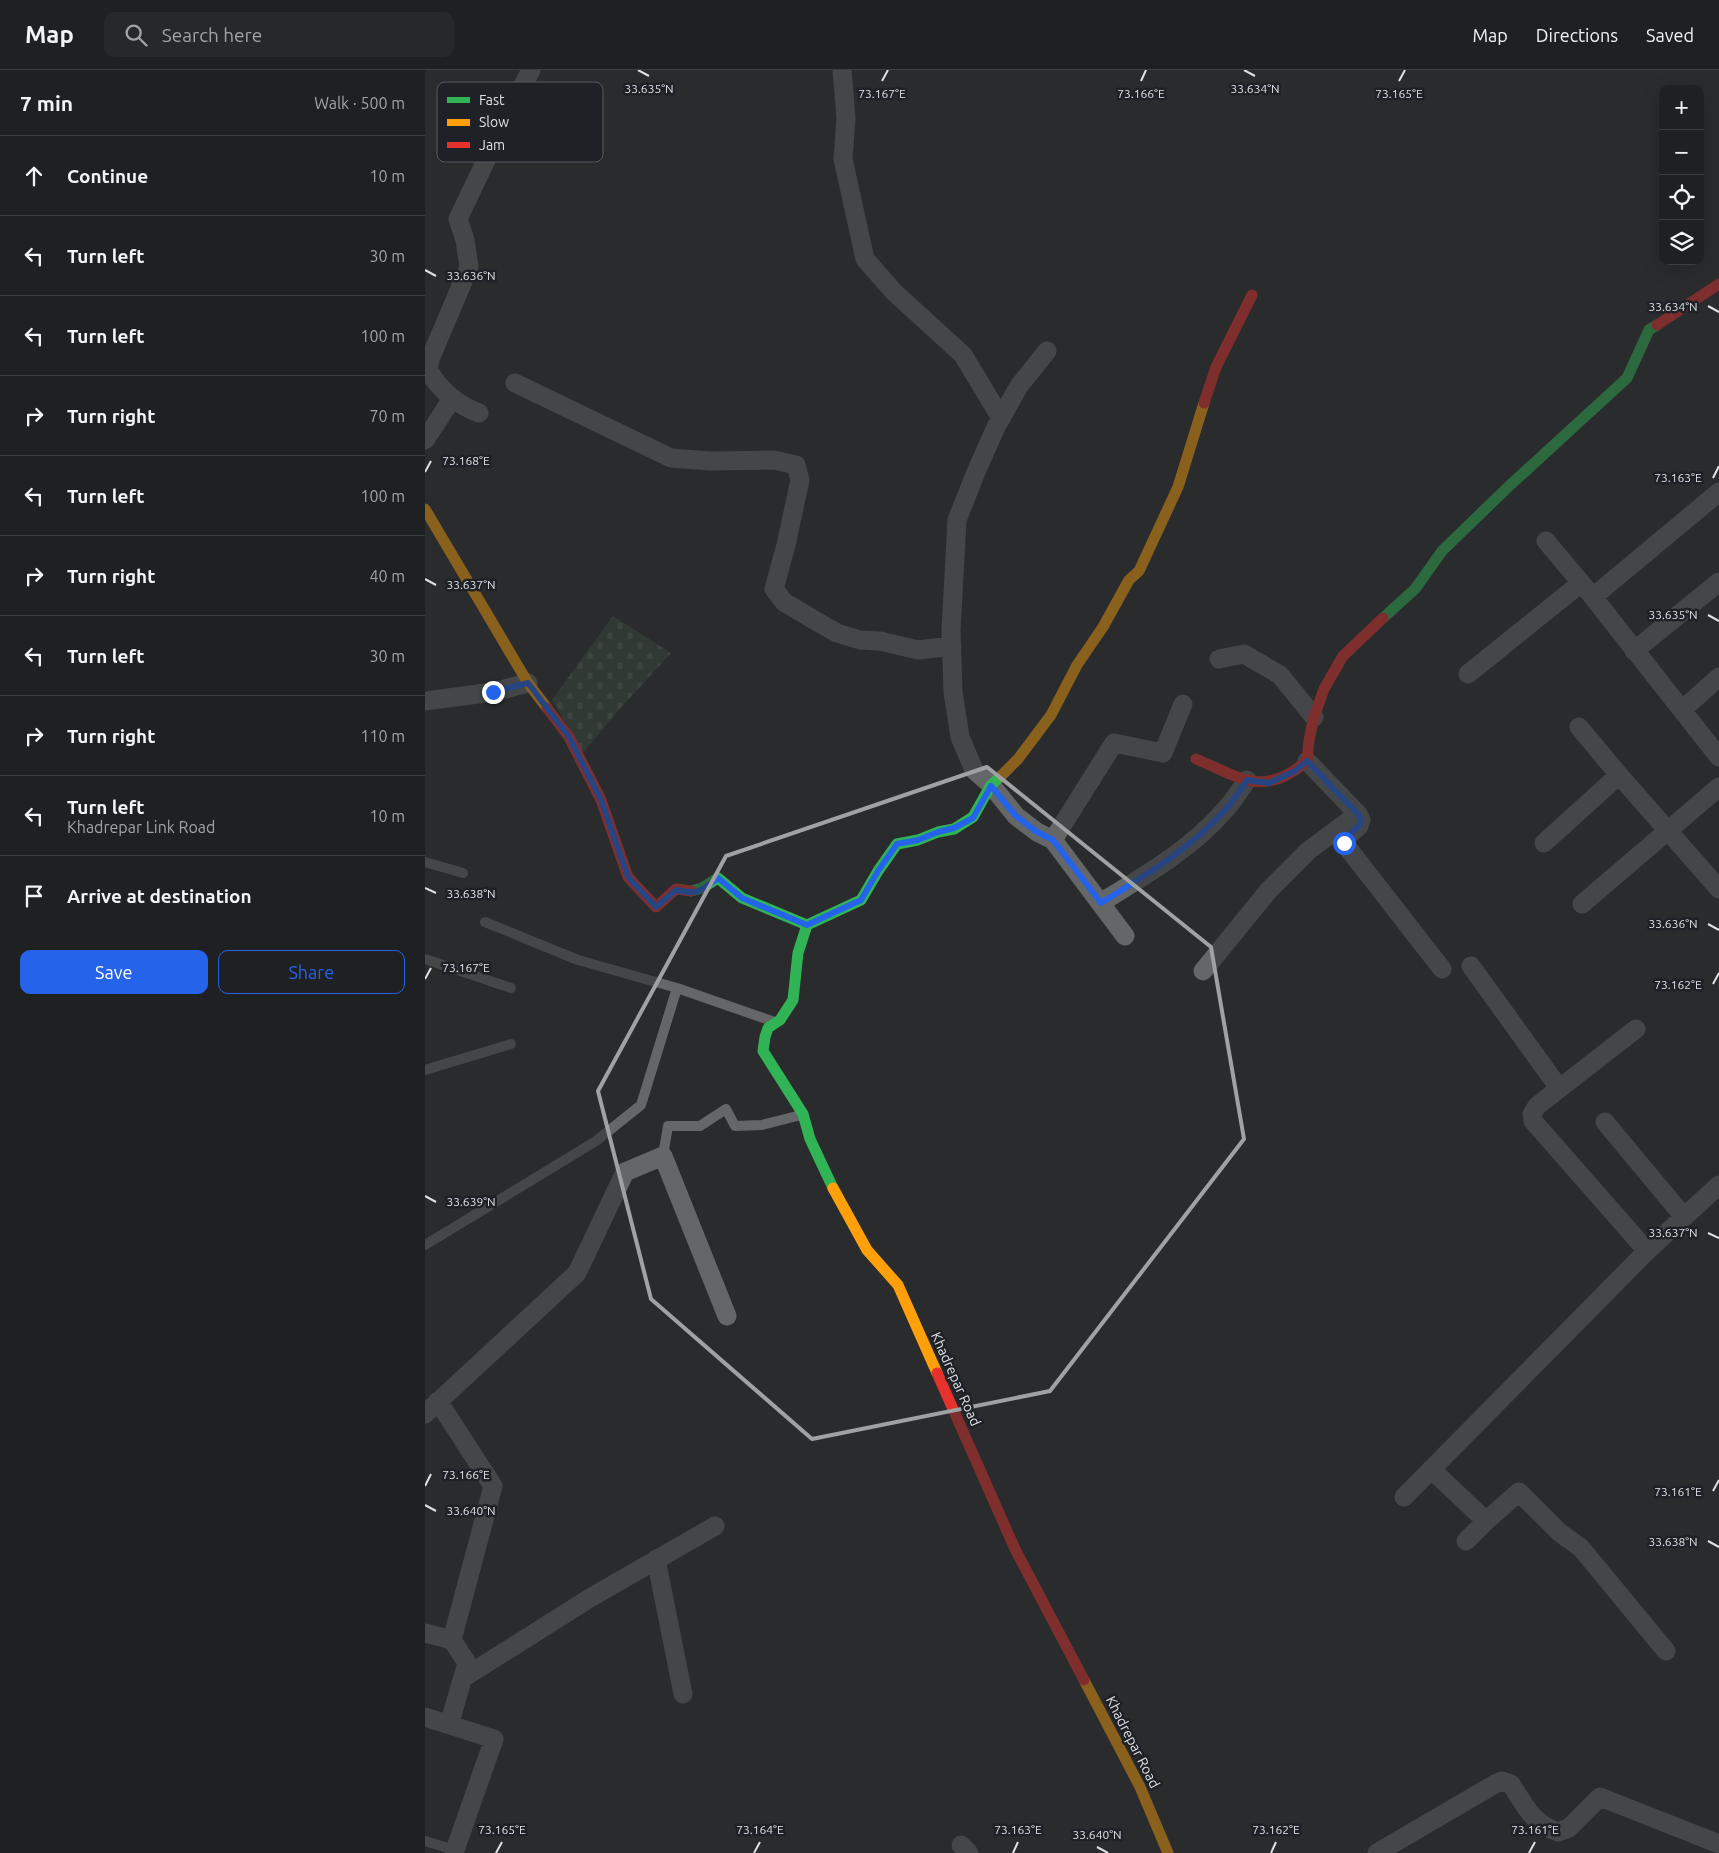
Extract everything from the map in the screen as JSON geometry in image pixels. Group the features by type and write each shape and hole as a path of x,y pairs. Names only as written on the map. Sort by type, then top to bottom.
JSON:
{"street":[{"path":"524,82 531,70"},
{"path":"842,70 846,118 843,159 865,258 894,292 963,355 1001,418"},
{"path":"479,413 452,399 434,381 428,370 427,358 469,267 465,240 458,219 485,162"},
{"path":"1196,759 1247,780 1269,783 1295,771 1307,761 1314,717 1324,689 1343,656 1415,589 1442,551 1461,532 1627,378 1649,330 1719,284"},
{"path":"425,509 528,683 569,737 601,800 628,877 653,906 658,906 676,890 693,893 702,890 718,878 742,898 807,925 861,900 897,844 918,840 954,828 973,818 991,786 1018,758 1051,715 1077,666 1103,627 1129,580 1139,571 1178,487 1216,367 1252,295"},
{"path":"1047,351 1019,386 1001,418 976,472 957,520 952,646 953,692 960,737 974,770 991,786 1016,816 1037,832 1053,840 1125,936"},
{"path":"515,383 671,458 710,461 774,460 796,465 800,480 774,589 784,602 837,633 860,640 880,641 918,650 952,646"},
{"path":"425,440 452,399"},
{"path":"1468,674 1587,590 1719,492"},
{"path":"1546,541 1719,757"},
{"path":"1634,651 1719,582"},
{"path":"1219,659 1244,654 1281,675 1314,717"},
{"path":"1682,710 1719,677"},
{"path":"425,701 493,692 528,683"},
{"path":"1053,840 1114,743 1163,753 1183,704"},
{"path":"1579,727 1719,889"},
{"path":"1307,761 1358,814 1361,820 1359,826 1344,839 1344,843 1442,969"},
{"path":"1544,843 1619,775"},
{"path":"1101,903 1191,843 1225,810 1247,780"},
{"path":"1582,904 1719,787"},
{"path":"1203,971 1269,890 1308,851 1358,814"},
{"name":"Khadrepar Road","path":"807,925 798,952 793,1000 780,1020 769,1028 763,1040 763,1051 803,1114 810,1139 845,1212 867,1250 898,1285 1015,1549 1140,1787 1168,1853"},
{"path":"1471,966 1559,1088"},
{"path":"1636,1029 1559,1088 1537,1106 1531,1114 1533,1121 1647,1250"},
{"path":"1605,1122 1684,1217"},
{"path":"451,1640 493,1486 432,1407 577,1274 625,1172 663,1156 727,1316"},
{"path":"1404,1497 1647,1250 1719,1185"},
{"path":"1431,1469 1485,1521"},
{"path":"1466,1541 1485,1521 1519,1492 1559,1532 1581,1548 1666,1651"},
{"path":"463,1678 590,1598 715,1526"},
{"path":"656,1559 683,1694"},
{"path":"425,1633 451,1640 467,1663 449,1725"},
{"path":"425,1717 494,1739 455,1852"},
{"path":"1377,1853 1502,1781 1511,1784 1533,1818 1546,1828 1558,1832 1569,1828 1601,1797 1719,1844"}],"lane":[{"path":"425,862 463,873"},
{"path":"485,922 578,960 677,988 775,1022"},
{"path":"425,959 511,988"},
{"path":"425,1245 596,1141 641,1105 677,988"},
{"path":"425,1070 511,1044"},
{"path":"663,1156 668,1126 700,1126 726,1109 735,1126 762,1125 803,1114"},
{"path":"425,1841 455,1852"}],"highlighted area":[{"path":"987,767 1211,947 1244,1139 1050,1391 812,1439 651,1299 598,1091 726,856"}],"green space":[{"path":"613,616 671,653 617,712 583,753 552,700"}],"traffic: fast":[{"path":"1383,618 1415,589 1442,551 1507,488 1627,378 1649,330 1657,325"},
{"path":"691,891 702,888 718,878 742,898 807,925 861,900 897,844 954,829 973,817 991,785 1002,775"},
{"path":"807,925 798,953 793,1000 780,1020 768,1028 763,1051 803,1114 810,1139 833,1188"}],"traffic: slow":[{"path":"1002,775 1018,759 1051,715 1077,665 1103,627 1129,580 1139,571 1178,487 1204,403"},
{"path":"425,509 528,683 547,708"},
{"path":"833,1188 867,1250 898,1285 937,1373"},
{"path":"1084,1680 1140,1787 1168,1853"}],"traffic: jam":[{"path":"1657,325 1719,284"},
{"path":"1204,403 1216,367 1252,295"},
{"path":"1196,759 1240,778 1265,782 1278,779 1307,761 1314,717 1324,689 1343,656 1383,618"},
{"path":"547,708 569,737 601,800 628,877 656,907 676,889 691,891"},
{"path":"937,1373 1015,1549 1084,1680"}],"route":[{"path":"493,692 528,683 569,737 601,800 628,877 653,906 656,907 676,890 693,893 702,890 718,878 742,898 807,925 861,900 897,844 918,840 954,828 973,818 991,786 1016,816 1037,832 1053,840 1101,903 1191,843 1225,810 1247,780 1269,783 1295,771 1307,761 1358,814 1361,820 1359,826 1344,839 1344,843"}]}
